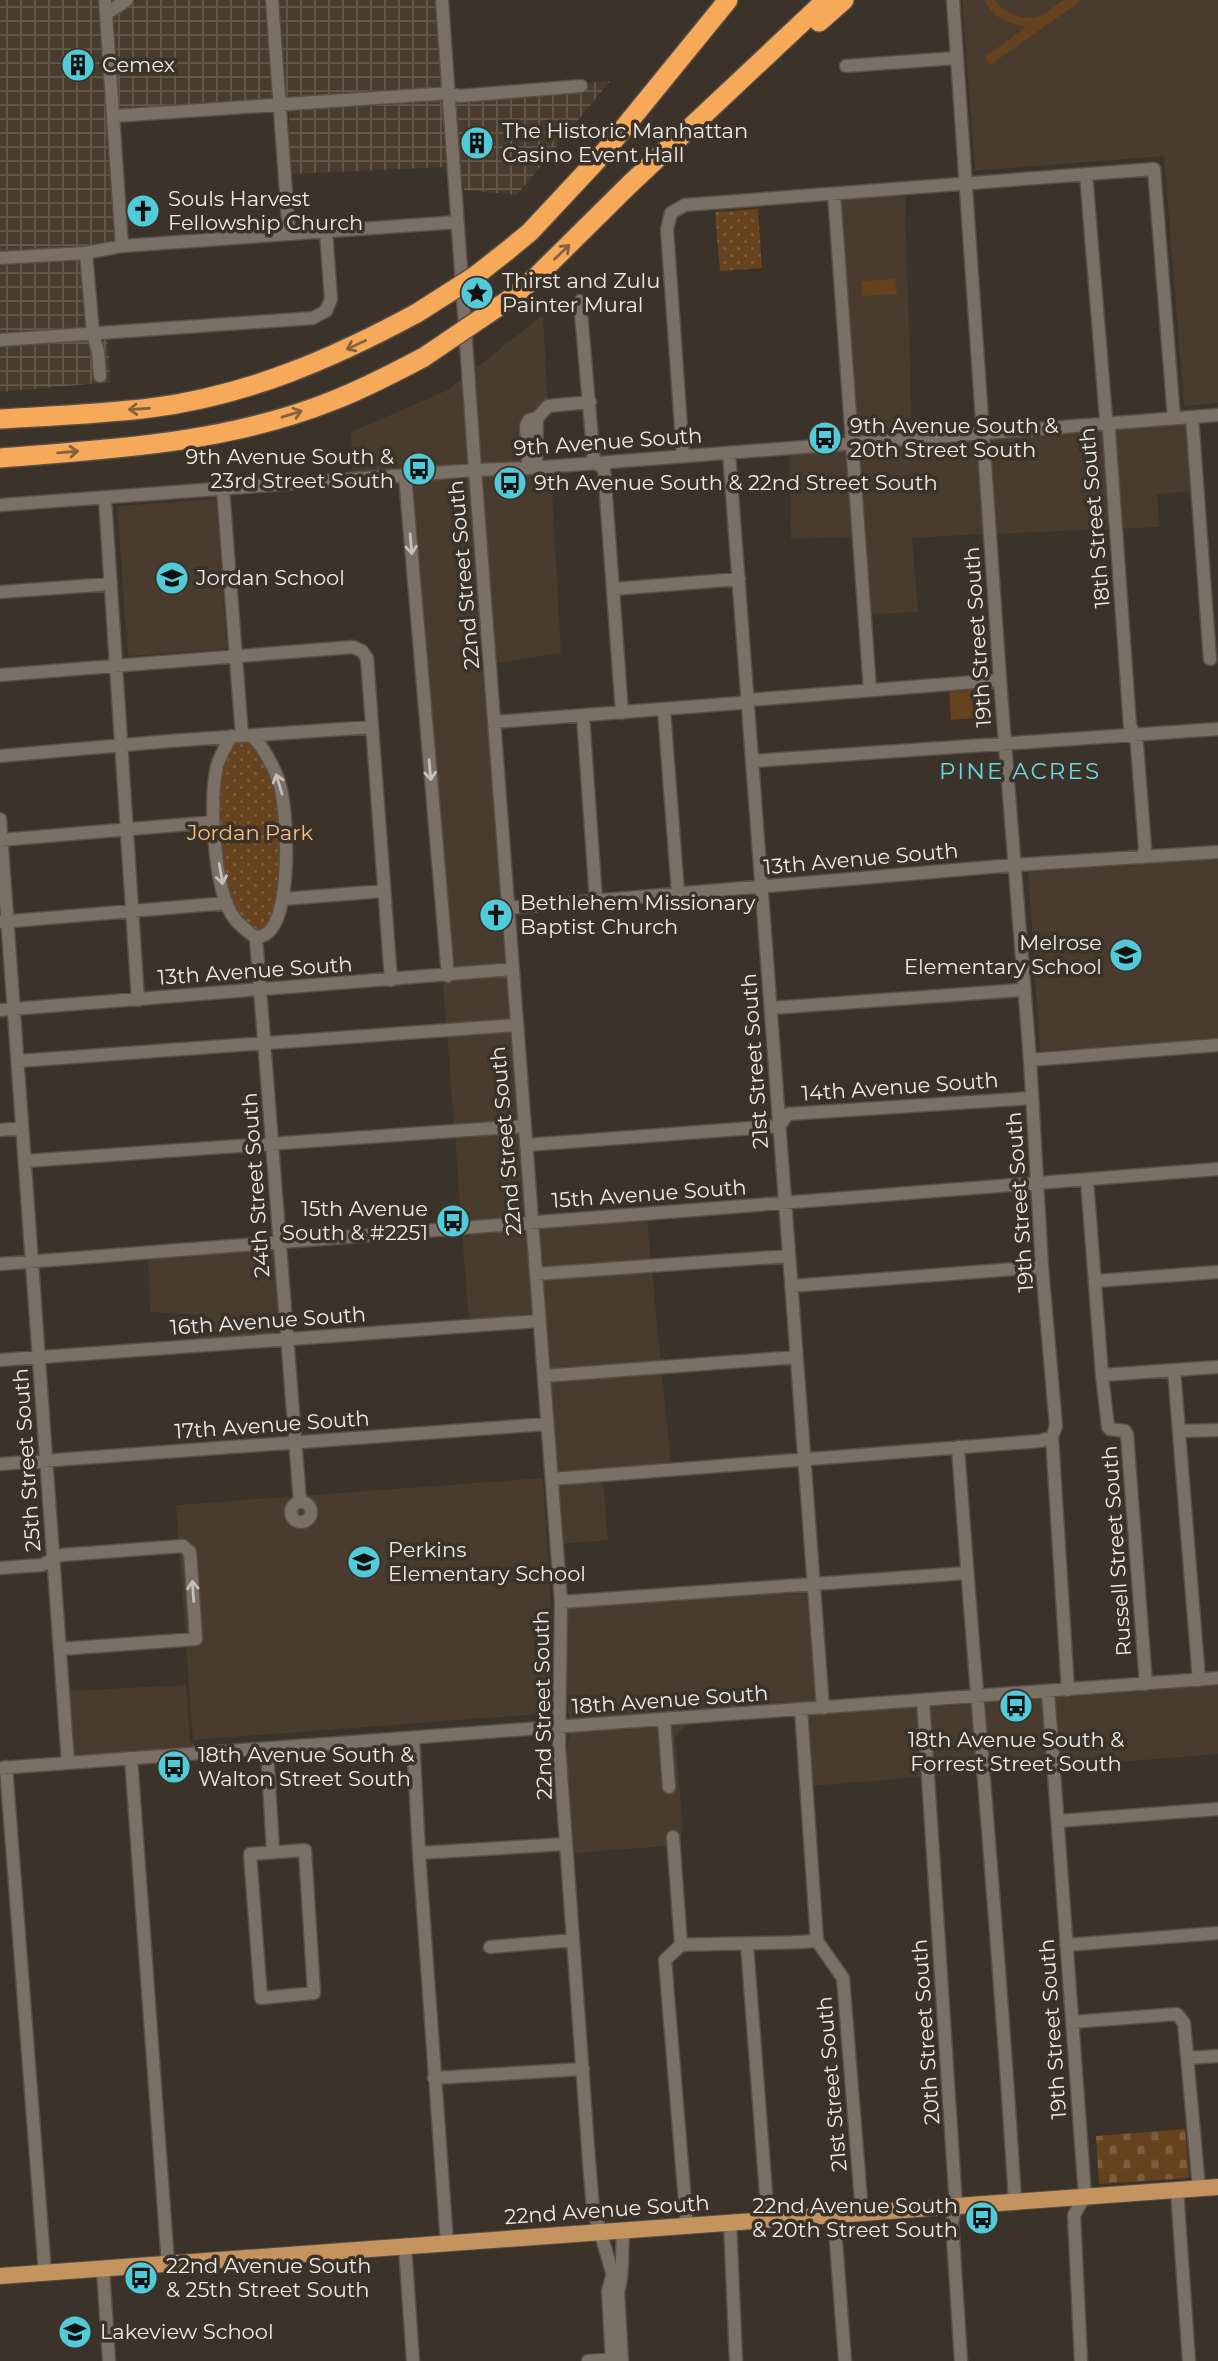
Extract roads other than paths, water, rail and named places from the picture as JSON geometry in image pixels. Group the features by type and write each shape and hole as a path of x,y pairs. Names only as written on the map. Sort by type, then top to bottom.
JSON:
{"highway":[{"path":"601,156 715,0"},
{"path":"0,419 150,408 225,393 287,375 358,345 416,313 475,276 530,232 601,156 728,0"},
{"path":"0,458 176,441 265,422 331,402 424,357 511,298 580,236 629,185 826,0"},
{"path":"629,185 844,0"}],"main road":[{"name":"22nd Avenue South","path":"0,2276 1218,2187"}],"street":[{"path":"105,0 122,246"},
{"path":"106,14 127,0"},
{"path":"272,0 289,234"},
{"name":"22nd Street South","path":"442,0 516,1025 561,1602 559,1746 573,1940 593,2208 618,2292 617,2360"},
{"name":"19th Street South","path":"953,0 982,433 1030,1060 1042,1267 1056,1426 1052,1437 1068,1690"},
{"path":"846,66 956,58"},
{"path":"114,116 449,93 460,96 582,86"},
{"path":"683,456 667,229 671,213 685,205 1154,169 1174,418"},
{"name":"18th Street South","path":"1086,174 1129,726 1135,735 1145,848 1143,857"},
{"path":"834,194 870,690"},
{"path":"0,258 86,253 122,246 457,222"},
{"path":"0,340 313,318 326,311 331,299 326,231"},
{"path":"86,253 93,334 100,376"},
{"path":"580,301 594,462 604,468 622,713"},
{"path":"532,466 536,461 537,418 548,406 590,402"},
{"name":"9th Avenue South","path":"0,505 1218,415"},
{"path":"1192,417 1210,659"},
{"name":"21st Street South","path":"729,453 823,1708"},
{"path":"405,476 448,976"},
{"path":"223,489 242,736 217,766 213,822 220,877 231,914 256,938 268,934 283,899 287,860 283,796 269,758 242,736"},
{"path":"105,498 138,1000"},
{"path":"612,589 739,579"},
{"path":"0,592 111,584"},
{"path":"0,675 353,648 362,651 367,658 391,980"},
{"path":"495,722 1000,680"},
{"path":"664,710 678,893"},
{"path":"583,716 596,900"},
{"path":"0,756 372,727"},
{"path":"752,761 1218,729"},
{"name":"25th Street South","path":"0,819 4,921 18,1061 68,1763"},
{"path":"1,840 213,822"},
{"name":"13th Avenue South","path":"508,908 1014,865 1218,852"},
{"path":"283,899 384,891"},
{"path":"4,921 227,903"},
{"name":"24th Street South","path":"256,938 300,1502"},
{"name":"13th Avenue South","path":"0,1010 513,969"},
{"path":"771,1008 1023,990"},
{"path":"18,1061 516,1025"},
{"path":"1030,1060 1218,1045"},
{"name":"14th Avenue South","path":"526,1145 779,1126 788,1114 1032,1098"},
{"path":"25,1161 525,1126"},
{"path":"0,1130 22,1128"},
{"name":"15th Avenue South","path":"0,1264 1218,1169"},
{"name":"Russell Street South","path":"1087,1180 1108,1427 1125,1431 1127,1434 1146,1684"},
{"path":"536,1274 789,1256"},
{"path":"791,1286 1042,1267"},
{"path":"1095,1281 1218,1272"},
{"name":"16th Avenue South","path":"0,1360 540,1321"},
{"path":"544,1376 797,1357"},
{"path":"1102,1375 1218,1367"},
{"path":"1174,1370 1199,1680"},
{"name":"17th Avenue South","path":"0,1464 547,1424"},
{"path":"1180,1431 1218,1430"},
{"path":"552,1479 1040,1441 1052,1437"},
{"path":"958,1447 1006,2051 1015,2202"},
{"path":"0,1568 42,1565 61,1555 183,1546 190,1552 196,1639 60,1649"},
{"path":"561,1602 967,1573"},
{"name":"18th Avenue South","path":"3,1767 1218,1678"},
{"name":"19th Street South","path":"1048,1691 1084,2196 1073,2215 1081,2361"},
{"name":"20th Street South","path":"923,1700 956,2206 951,2222 961,2361"},
{"path":"687,2226 665,1960 681,1945 817,1941 801,1709"},
{"path":"664,1720 669,1787"},
{"path":"413,1738 447,2243"},
{"path":"267,1749 273,1851"},
{"path":"131,1758 167,2264"},
{"path":"3,1767 46,2273"},
{"path":"1058,1821 1218,1810"},
{"path":"673,1837 681,1945"},
{"path":"419,1853 566,1844"},
{"path":"305,1850 314,1993 261,1998 250,1854 273,1851 305,1850"},
{"path":"1066,1945 1218,1933"},
{"path":"490,1947 573,1940"},
{"name":"21st Street South","path":"817,1941 843,1978 862,2213"},
{"path":"747,1945 768,2220"},
{"path":"1072,2022 1177,2014 1184,2023 1199,2188"},
{"path":"1187,2058 1218,2056"},
{"path":"434,2078 583,2069"},
{"path":"1177,2190 1189,2361"},
{"path":"834,2215 845,2361"},
{"path":"730,2222 736,2361"},
{"path":"618,2292 623,2275 624,2230"},
{"path":"405,2246 413,2361"},
{"path":"103,2269 109,2361"},
{"name":"22nd Street South","path":"612,2276 608,2291 617,2360"},
{"path":"588,2361 617,2360"}],"place":[{"name":"Cemex","path":"78,65"},
{"name":"The Historic Manhattan Casino Event Hall","path":"477,143"},
{"name":"Souls Harvest Fellowship Church","path":"143,211"},
{"name":"Thirst and Zulu Painter Mural","path":"477,293"},
{"name":"9th Avenue South & 20th Street South","path":"825,438"},
{"name":"9th Avenue South & 23rd Street South","path":"419,469"},
{"name":"9th Avenue South & 22nd Street South","path":"510,483"},
{"name":"Jordan School","path":"172,578"},
{"name":"Bethlehem Missionary Baptist Church","path":"496,915"},
{"name":"Melrose Elementary School","path":"1126,955"},
{"name":"15th Avenue South & #2251","path":"453,1221"},
{"name":"Perkins Elementary School","path":"364,1562"},
{"name":"18th Avenue South & Forrest Street South","path":"1016,1706"},
{"name":"18th Avenue South & Walton Street South","path":"174,1767"},
{"name":"22nd Avenue South & 20th Street South","path":"982,2218"},
{"name":"22nd Avenue South & 25th Street South","path":"141,2278"},
{"name":"Lakeview School","path":"75,2332"}],"district":[{"name":"PINE ACRES","path":"1020,771"}],"park label":[{"name":"Jordan Park","path":"250,833"}]}
